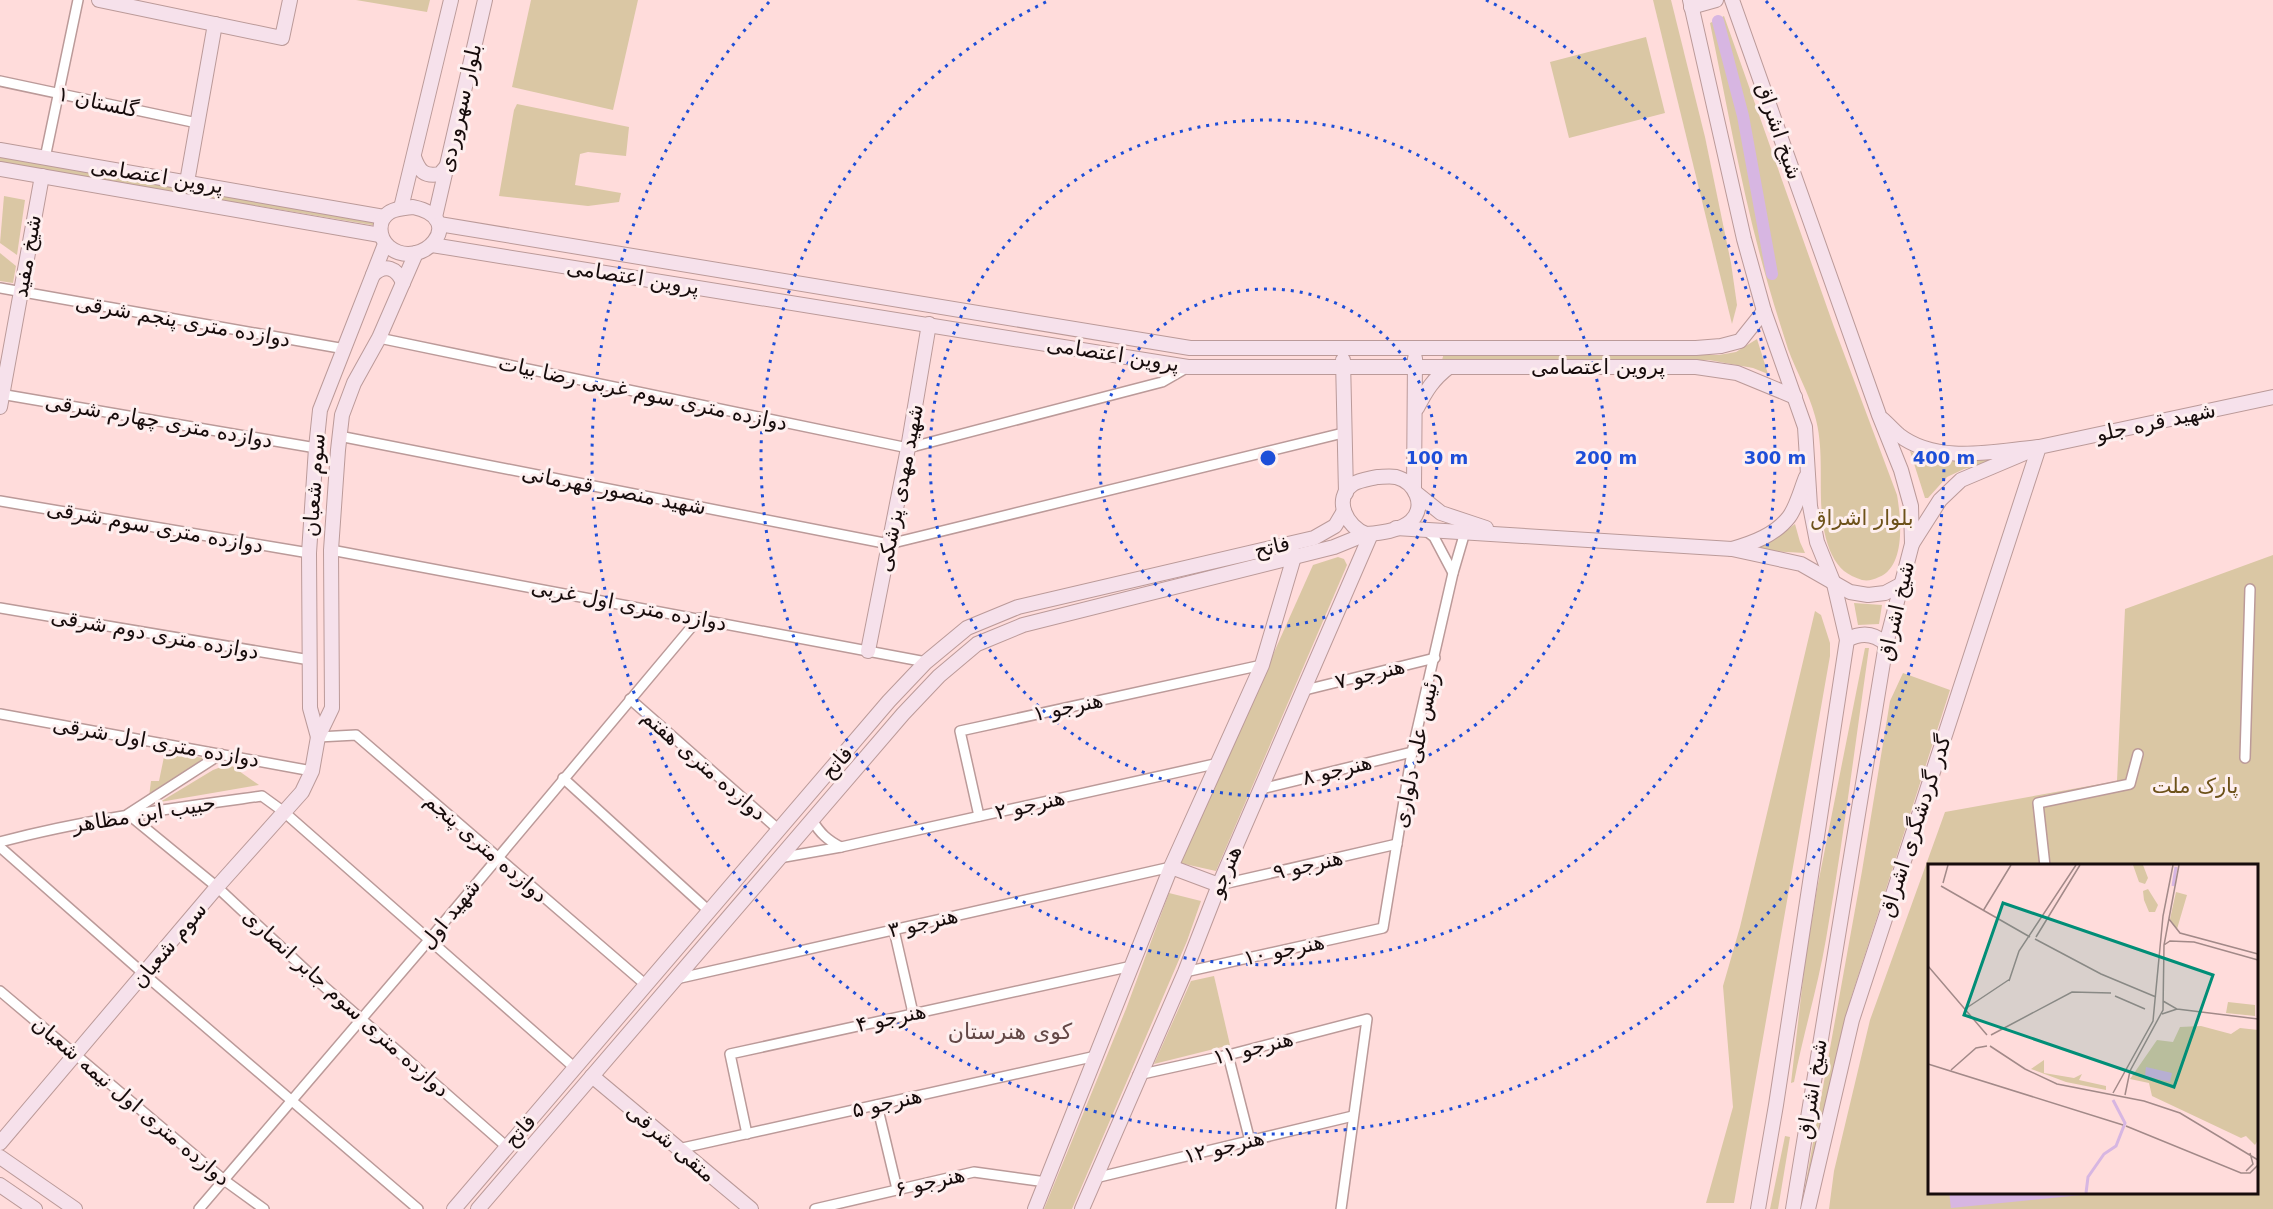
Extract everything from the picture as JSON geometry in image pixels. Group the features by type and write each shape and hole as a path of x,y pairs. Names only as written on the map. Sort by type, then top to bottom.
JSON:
{"main road":[{"path":"99,0 282,38 290,0"},
{"name":"بلوار سهروردی","path":"401,208 451,0"},
{"name":"بلوار سهروردی","path":"437,220 446,167 485,0"},
{"path":"1690,3 1716,0"},
{"name":"شیخ اشراق","path":"1732,0 1911,506 1912,544 1886,644 1793,1209"},
{"name":"شیخ اشراق","path":"1690,3 1744,239 1764,311 1805,428 1810,506 1816,542 1834,584 1847,640 1758,1209"},
{"path":"187,182 215,24"},
{"name":"پروین اعتصامی","path":"0,150 384,217"},
{"path":"414,156 419,170 424,174 440,174 446,167"},
{"name":"پروین اعتصامی","path":"0,169 383,239"},
{"name":"شیخ مفید","path":"1,398 42,176"},
{"path":"401,208 421,209 437,220 440,232 432,245 416,253 405,253 393,250 383,239 380,224 384,217 391,211 401,208"},
{"name":"پروین اعتصامی","path":"437,220 1190,348 1679,349 1721,346 1740,341 1764,311"},
{"name":"سوم شعبان","path":"318,737 310,708 309,553 320,410 373,275 383,239"},
{"name":"پروین اعتصامی","path":"432,245 1188,367 1696,367 1737,373 1795,397"},
{"name":"سوم شعبان","path":"0,1143 217,887 302,792 312,771 318,737 332,708 332,549 342,415 354,383 379,338 416,253"},
{"path":"373,275 383,268 390,268 395,270 403,283"},
{"name":"شهید مهدی پزشکی","path":"868,651 908,448 929,324"},
{"path":"1343,349 1346,493 1344,511 1351,525 1368,534 1406,525 1415,515 1418,507 1415,491 1415,349"},
{"path":"1415,413 1426,389 1436,377 1449,368"},
{"name":"شهید قره جلو","path":"2039,447 2273,397"},
{"path":"1879,415 1900,436 1926,449 1956,454 2039,447"},
{"path":"1912,544 1940,500 1961,480 2039,447"},
{"name":"گدر گردشگری اشراق","path":"1808,1209 1852,1020 2039,447"},
{"path":"1732,549 1754,543 1773,532 1789,516 1807,473"},
{"path":"1346,493 1353,484 1377,477 1395,477 1407,483 1441,513 1508,535"},
{"name":"فاتح","path":"454,1209 889,701 926,663 967,628 1018,607 1314,538 1335,526 1344,511"},
{"path":"1396,528 1732,549 1801,564 1850,592 1868,596 1886,593 1902,584"},
{"name":"فاتح","path":"478,1209 910,706 939,676 977,644 1023,625 1334,547 1368,534"},
{"name":"هنرجو","path":"1082,1209 1138,1075 1185,972 1219,885 1305,690 1368,534"},
{"path":"1035,1209 1171,867 1262,665 1294,557 1290,543"},
{"path":"967,628 977,644"},
{"path":"1847,640 1863,634 1872,634 1886,644"},
{"path":"1171,867 1219,885"},
{"name":"متقی شرقی","path":"592,1076 751,1209"},
{"path":"0,1157 75,1209"},
{"path":"0,1185 35,1209"}],"street":[{"path":"45,158 78,0"},
{"name":"گلستان ۱","path":"0,81 197,123"},
{"name":"دوازده متری پنجم شرقی","path":"0,288 345,349"},
{"name":"دوازده متری سوم غربی رضا بیات","path":"379,338 908,448"},
{"path":"908,448 1162,382 1188,367"},
{"name":"دوازده متری چهارم شرقی","path":"1,398 316,448"},
{"path":"889,544 1343,433"},
{"name":"شهید منصور قهرمانی","path":"339,436 889,544"},
{"name":"دوازده متری سوم شرقی","path":"0,501 309,553"},
{"path":"1425,530 1434,537 1453,573"},
{"name":"رئیس علی دلواری","path":"1383,928 1412,752 1453,573 1465,532"},
{"name":"دوازده متری اول غربی","path":"332,549 926,663"},
{"path":"2245,758 2250,589"},
{"name":"دوازده متری دوم شرقی","path":"0,608 310,660"},
{"name":"شهید اول","path":"199,1209 429,940 496,857 699,618"},
{"name":"هنرجو ۷","path":"1305,690 1435,658"},
{"name":"هنرجو ۱","path":"979,816 960,731 1262,665"},
{"name":"دوازده متری هفتم","path":"630,699 779,830"},
{"name":"دوازده متری اول شرقی","path":"0,714 312,771"},
{"name":"دوازده متری پنجم","path":"318,737 356,735 646,986"},
{"name":"هنرجو ۸","path":"1261,789 1412,752"},
{"path":"128,814 221,754"},
{"path":"2045,864 2038,803 2130,784 2138,754"},
{"name":"هنرجو ۲","path":"779,858 841,847 1219,763"},
{"path":"563,778 709,911"},
{"name":"حبیب ابن مظاهر","path":"0,842 44,830 128,814 262,796 284,812 575,1068"},
{"name":"دوازده متری سوم جابر انصاری","path":"128,814 217,887 507,1147"},
{"path":"812,820 829,841 841,847"},
{"name":"هنرجو ۹","path":"1219,885 1397,844"},
{"path":"0,847 144,975 418,1209"},
{"name":"هنرجو ۳","path":"676,979 1171,867"},
{"name":"هنرجو ۱۰","path":"1185,972 1383,928"},
{"path":"894,930 913,1013"},
{"name":"هنرجو ۴","path":"747,1134 730,1054 1132,966"},
{"name":"دوازده متری اول نیمه شعبان","path":"0,991 224,1180 264,1209"},
{"name":"هنرجو ۱۱","path":"1138,1075 1228,1055 1367,1019 1353,1116"},
{"path":"1228,1055 1250,1141"},
{"name":"هنرجو ۵","path":"678,1149 1096,1056"},
{"path":"877,1105 897,1189"},
{"path":"1341,1209 1353,1116"},
{"name":"هنرجو ۱۲","path":"1095,1178 1353,1116"},
{"name":"هنرجو ۶","path":"815,1209 974,1172 1046,1182"}],"green space":[{"path":"356,0 430,0 427,12"},
{"path":"531,0 638,0 613,110 512,87"},
{"path":"1653,0 1671,0 1705,137 1731,263 1737,305 1732,324"},
{"name":"بلوار اشراق","path":"1724,16 1834,327 1897,495 1900,516 1898,552 1888,571 1873,580 1862,580 1844,571 1832,555 1826,539 1821,504 1819,433 1809,399 1788,349 1759,252 1736,154 1710,23"},
{"path":"1646,37 1665,113 1569,138 1550,62"},
{"path":"517,104 629,127 626,156 588,152 580,154 575,185 621,193 619,202 588,206 499,196"},
{"path":"0,157 381,219 378,226 0,163"},
{"path":"4,196 25,200 17,255 0,243"},
{"path":"0,253 16,266 13,283 0,281"},
{"path":"1757,339 1768,374 1753,368 1709,360 1442,360 1444,353 1719,355 1736,352"},
{"path":"1910,451 1926,461 1943,462 2002,457 2001,460 1964,469 1947,477 1928,498 1925,498"},
{"path":"1795,524 1805,553 1751,550 1752,547 1778,537"},
{"name":"پارک ملت","path":"2273,555 2273,1209 1829,1209 1834,1171 1870,1020 1945,812 2117,781 2125,609"},
{"path":"1338,557 1344,559 1347,565 1216,871 1180,863 1313,565"},
{"path":"1854,603 1882,605 1879,624 1858,625"},
{"path":"1815,611 1821,615 1830,643 1830,656 1734,1203 1706,1203 1733,1107 1723,986 1740,927"},
{"path":"1865,648 1869,648 1826,939 1794,1082 1791,1083 1805,962 1817,889"},
{"path":"1903,673 1950,690 1851,998 1804,1209 1801,1209 1890,701"},
{"path":"165,752 204,758 149,797 151,781 159,781"},
{"path":"229,764 259,785 160,802 213,770"},
{"path":"1169,893 1201,901 1187,941 1072,1209 1044,1209 1126,1009"},
{"path":"1214,976 1230,1045 1154,1064 1191,981"},
{"path":"1785,1136 1790,1137 1778,1209 1770,1209"}],"shaded area":[{"path":"1949,1194 2091,1194 1951,1208"}],"waterway":[{"path":"1718,21 1743,116 1772,274"}],"district":[{"name":"کوی هنرستان","path":"1010,1031"}]}
